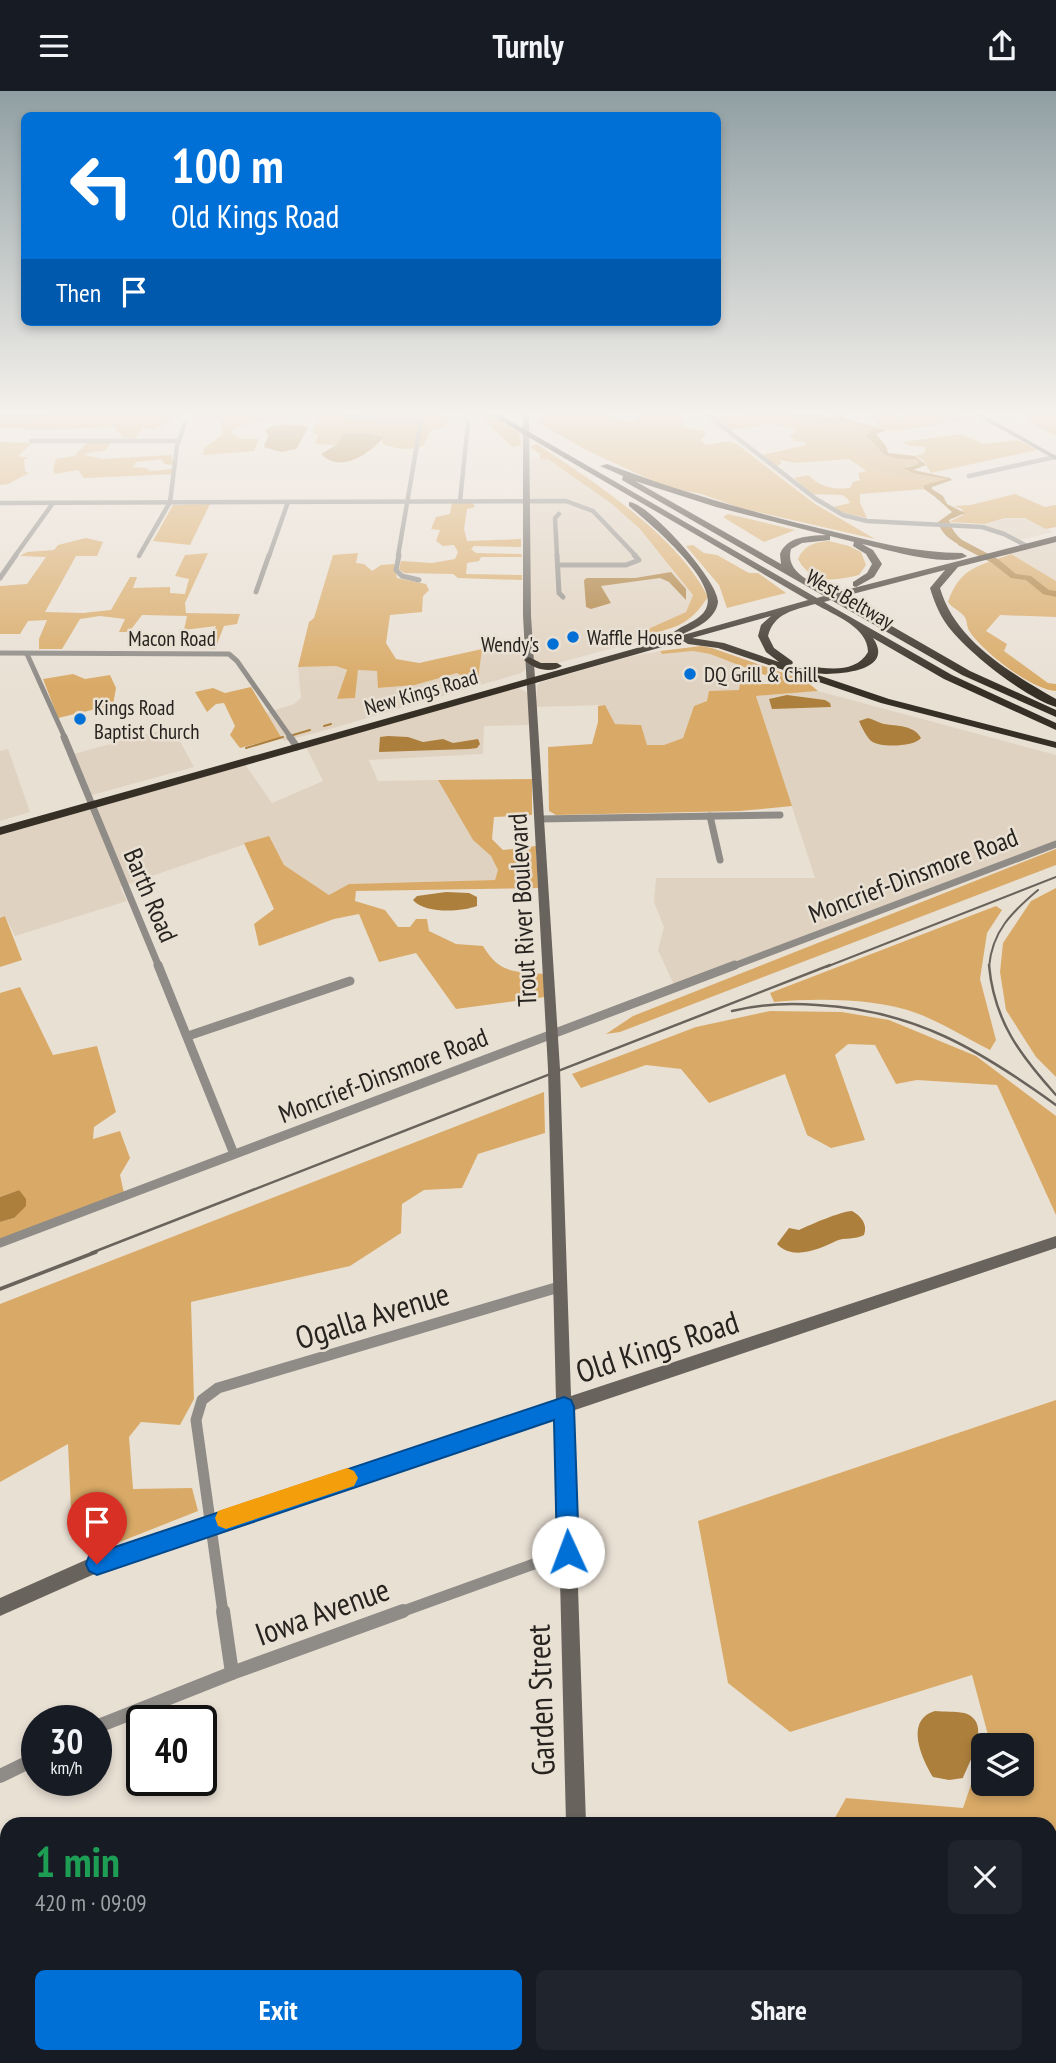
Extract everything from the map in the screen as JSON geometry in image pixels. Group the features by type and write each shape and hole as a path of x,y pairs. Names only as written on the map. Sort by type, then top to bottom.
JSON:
{"highway":[{"path":"630,502 668,536 708,584 714,598 708,612 675,634"},
{"name":"West Beltway","path":"651,502 792,588 948,677 1056,727"},
{"name":"West Beltway","path":"667,502 966,673 1056,714"},
{"path":"704,502 928,556 972,559"},
{"name":"New Kings Road","path":"295,744 336,736 392,716 531,682 856,585 972,559 1056,536"},
{"path":"791,573 783,561 783,553 787,547 810,539 842,540 860,546 875,558 876,569 856,585"},
{"path":"862,541 893,554 916,572"},
{"path":"972,559 951,570 938,582 936,593 944,611 960,632 990,661 1056,703"},
{"name":"New Kings Road","path":"0,823 91,801 398,715 436,704 461,693 531,682 557,666 675,634 788,608 916,572"},
{"path":"788,608 766,625 764,641 781,659 803,668 840,671 855,668 869,660 873,646 853,622"},
{"path":"723,623 755,652 776,664"},
{"path":"665,643 712,643 885,701 1056,745"},
{"path":"529,660 539,666 557,666"},
{"name":"New Kings Road","path":"0,831 91,801"}],"street":[{"path":"0,503 167,502"},
{"path":"139,556 170,502"},
{"path":"256,592 288,502"},
{"path":"407,502 396,570 402,576 419,580"},
{"name":"Trout River Boulevard","path":"526,502 529,660 551,1034 564,1407"},
{"path":"558,565 626,565 639,560 593,511 569,502"},
{"path":"822,502 840,513 867,521 956,525 994,530 1025,544"},
{"path":"0,578 53,503"},
{"path":"559,514 555,518 559,593 563,597"},
{"name":"Macon Road","path":"0,653 229,654 237,661 295,744"},
{"name":"Barth Road","path":"27,654 91,801 234,1154"},
{"path":"539,819 780,815"},
{"path":"710,816 720,859"},
{"name":"Moncrief-Dinsmore Road","path":"0,1243 1056,843"},
{"path":"188,1036 350,981"},
{"name":"Old Kings Road","path":"0,1607 97,1564 212,1523 1056,1241"},
{"name":"Ogalla Avenue","path":"212,1523 197,1442 196,1420 202,1400 218,1388 559,1287"},
{"name":"Garden Street","path":"564,1407 576,1817"},
{"path":"212,1523 232,1673"},
{"name":"Iowa Avenue","path":"112,1721 232,1673 568,1552"},
{"path":"0,1776 21,1766"}],"shaded area":[{"path":"530,502 609,502 640,529 693,595 686,612 647,630 654,637 550,665 533,661 530,625"},
{"path":"609,502 620,502 655,531 694,574 708,597 696,613 677,626 651,634 646,630 686,612 693,595 640,529"},
{"path":"724,502 812,502 875,539"},
{"path":"860,502 867,518 841,512 834,507"},
{"path":"941,502 946,502 965,513 949,520 951,526 960,538 980,550 972,552 952,540 940,528 938,522 952,512"},
{"path":"983,502 1034,502 1045,507 1056,505 1056,527 1046,529 1025,518 1005,518 984,524 949,522 963,515 962,509 954,506"},
{"path":"452,503 473,503 475,507 467,509 464,529 467,541 521,539 521,547 474,546 471,549 476,553 521,554 522,557 481,557 479,561 467,563 466,574 522,575 522,580 458,578 453,574 404,573 399,569 401,561 432,563 455,559 458,552 454,545 443,546 436,541 440,530 431,529 436,517 450,514"},
{"path":"210,504 190,545 153,541 173,505"},
{"path":"728,514 795,530 764,542 723,517"},
{"path":"1005,518 1025,518 1053,532 1019,540 978,526"},
{"path":"86,538 103,542 97,556 76,556 45,612 83,613 111,610 130,577 137,577 133,588 170,587 170,593 185,594 189,579 175,576 185,555 208,553 185,603 186,613 240,614 237,624 224,626 215,649 208,648 216,626 184,630 187,616 142,615 129,632 119,632 125,619 100,616 80,619 62,649 39,649 39,639 47,620 28,621 20,634 0,634 0,586 27,584 46,557 20,556 27,552 54,550 58,545"},
{"path":"829,541 861,552 866,565 859,575 824,579 804,567 798,559 803,550 815,543"},
{"path":"1056,541 1056,581 1008,553"},
{"path":"693,545 704,553 717,555 749,573 758,573 786,593 727,608 719,585 686,546"},
{"path":"358,553 356,563 364,564 372,571 381,565 394,564 397,578 426,584 429,590 423,596 422,612 390,615 386,643 396,659 419,663 482,649 478,680 472,682 457,673 415,685 378,688 377,671 358,670 355,698 337,699 347,670 336,666 298,667 309,622 314,618 333,555"},
{"path":"1011,554 1056,581 1056,617 1000,615 986,631 1007,644 1004,651 1048,683 1056,684 1056,691 1034,684 997,659 976,640 964,616 948,602 958,581 972,569"},
{"path":"671,572 686,589 686,600 669,582 660,578 601,586 611,603 591,609 586,607 584,580 587,578 635,578"},
{"path":"526,641 525,670 521,673 330,729 284,741 266,713 294,704 301,698 298,667 337,666 347,671 337,699 355,698 358,670 377,671 379,688 415,685 457,673 478,680 482,649"},
{"path":"701,646 806,681 818,691 756,696 792,806 740,811 556,815 549,811 548,747 592,744 598,722 598,706 605,705 615,724 641,725 647,745 664,745 683,738 694,706 707,701 709,691 739,690 740,684 779,684 778,680 710,654 693,651 662,654 660,651"},
{"path":"660,651 662,654 693,651 710,654 739,665 738,670 746,683 740,684 740,690 694,706 683,738 664,745 647,745 640,725 615,724 604,705 536,707 537,686 541,682 632,656"},
{"path":"73,674 85,679 110,675 116,688 113,705 58,718 43,679"},
{"path":"251,687 281,737 240,748 230,735 235,726 224,703 216,704 207,712 195,692 213,688 225,693"},
{"path":"518,688 528,693 530,725 484,726 483,754 369,760 378,781 438,780 473,840 491,856 498,870 495,880 349,884 329,895 284,865 268,836 120,887 127,901 15,936 5,916 0,918 0,833 244,763 272,803 323,781 306,747"},
{"path":"818,691 1056,755 1056,841 674,985 658,950 664,927 654,902 656,878 815,878 756,696"},
{"path":"787,695 825,700 831,707 772,709 769,699"},
{"path":"868,718 884,724 910,728 921,738 904,745 875,743 867,737 859,721"},
{"path":"172,727 194,767 92,795 74,754"},
{"path":"380,737 408,737 423,742 443,739 453,743 478,739 480,744 477,748 469,749 379,752"},
{"path":"8,749 30,812 0,821 0,751"},
{"path":"532,779 532,815 494,817 492,839 503,850 536,846 538,888 356,891 355,901 385,910 398,927 410,927 416,919 427,919 429,931 456,944 483,946 501,966 516,971 544,974 545,997 456,1009 416,953 379,962 359,914 334,919 259,946 254,924 274,909 244,843 269,836 284,865 329,895 349,884 495,880 498,870 491,856 473,840 438,780"},
{"path":"1056,849 1056,865 620,1032 606,1034 633,1016"},
{"path":"1056,888 1056,1077 1036,1057 1006,1010 1000,972 1003,943 1031,901"},
{"path":"446,892 469,893 477,897 477,906 444,911 426,908 413,900 417,896"},
{"path":"996,906 1002,910 987,933 980,979 996,1040 990,1050 935,1021 900,1008 846,1000 774,1002 770,993"},
{"path":"5,916 22,960 0,967 0,918"},
{"path":"20,987 53,1055 97,1046 116,1112 94,1127 93,1139 120,1131 130,1158 120,1175 124,1193 0,1240 0,1222 14,1218 19,1190 0,1197 0,993"},
{"path":"770,1011 842,1012 889,1020 976,1056 1056,1116 1056,1215 997,1085 917,1080 896,1084 875,1045 848,1044 835,1055 865,1140 831,1148 807,1135 785,1074 709,1103 681,1069 646,1065 581,1088 572,1074 696,1027"},
{"path":"544,1092 545,1133 478,1154 462,1188 424,1190 402,1204 401,1233 350,1266 191,1302 194,1399 180,1425 141,1422 129,1437 133,1489 192,1488 198,1511 107,1547 72,1530 68,1444 0,1482 0,1304"},
{"path":"19,1190 26,1199 26,1206 14,1218 0,1222 0,1197"},
{"path":"852,1211 863,1221 864,1235 798,1253 783,1249 777,1244 789,1228 799,1230"},
{"path":"1056,1400 1056,1817 835,1817 846,1798 963,1808 971,1784 971,1796 1034,1796 1034,1733 987,1733 972,1675 790,1732 728,1683 698,1521"},
{"path":"935,1711 964,1713 973,1717 978,1733 971,1733 971,1759 963,1778 949,1780 933,1777 918,1741 920,1723"}],"waterway":[{"path":"961,543 995,561 1014,576 1028,578 1046,592 1056,594"},
{"path":"324,726 331,724"},
{"path":"293,735 310,730"},
{"path":"246,748 283,737"}],"railway":[{"path":"826,967 1056,877"},
{"path":"989,966 994,943 1005,923 1038,890"},
{"path":"91,1253 830,965"},
{"path":"989,966 997,1003 1011,1036 1031,1066 1056,1095"},
{"path":"732,1011 764,1005 796,1004 852,1008 885,1015 915,1024 973,1051 1056,1105"},
{"path":"0,1289 96,1252"}],"slow traffic":[{"path":"226,1518 347,1478"}],"place":[{"name":"Waffle House","path":"573,637"},
{"name":"Wendy's","path":"553,644"},
{"name":"DQ Grill & Chill","path":"690,674"},
{"name":"Kings Road Baptist Church","path":"80,719"}],"route":[{"path":"97,1564 212,1523 564,1407 568,1552"}]}
